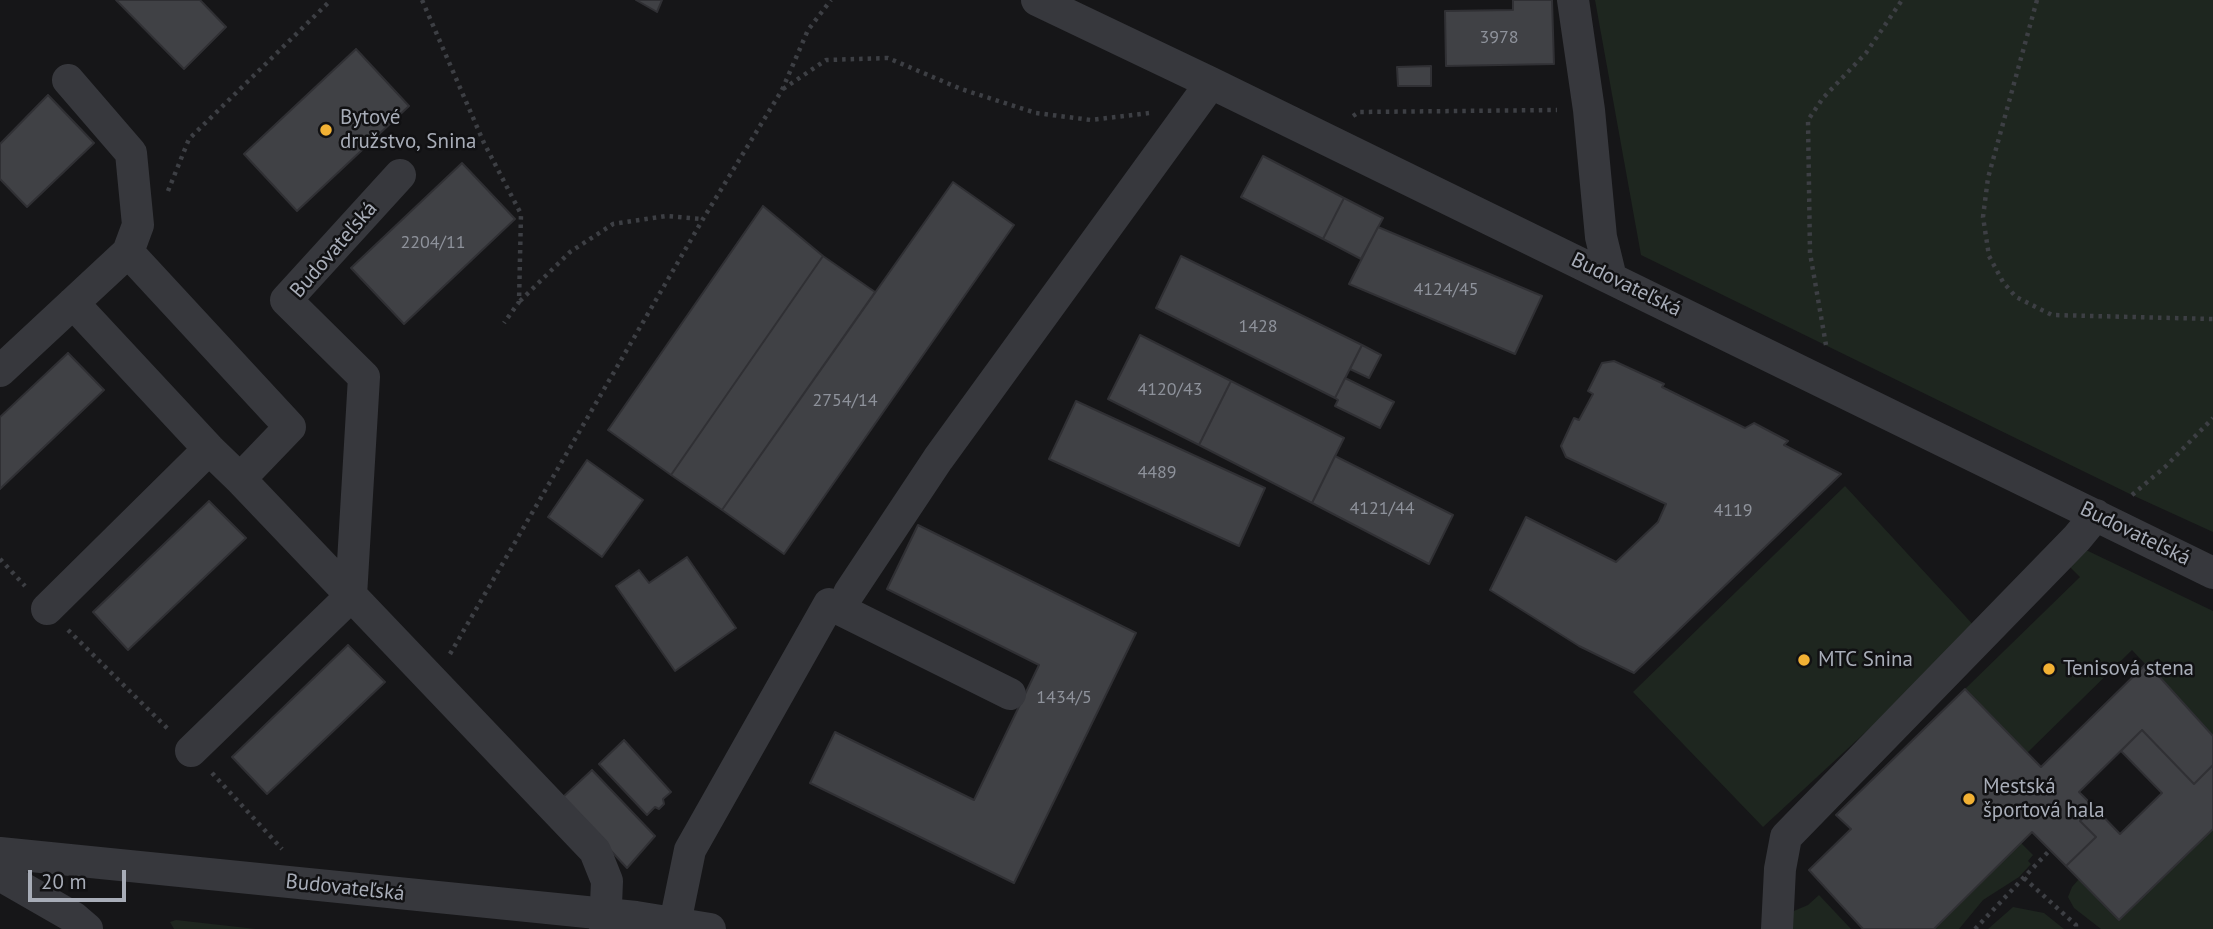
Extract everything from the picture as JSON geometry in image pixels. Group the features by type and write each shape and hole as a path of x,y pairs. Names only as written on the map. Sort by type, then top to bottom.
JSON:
{"street":[{"name":"Budovateľská","path":"1037,0 2213,573"},
{"path":"1573,0 1589,110 1601,237 1611,278"},
{"path":"0,371 128,251 138,225 131,153 68,80"},
{"path":"849,593 938,459 1211,83"},
{"name":"Budovateľská","path":"351,596 364,377 286,300 400,175"},
{"path":"128,251 290,427 240,479"},
{"path":"73,303 209,449 595,851 607,881 606,922"},
{"path":"47,609 209,449"},
{"path":"1777,929 1780,869 1786,837 2077,538 2096,515"},
{"path":"191,751 351,596"},
{"path":"675,923 690,850 829,604 1010,694"},
{"name":"Budovateľská","path":"0,853 606,922 675,923 710,929"},
{"path":"0,875 73,917 87,929"}],"path":[{"path":"163,202 189,139 331,0"},
{"path":"422,0 484,143 521,214 519,302"},
{"path":"449,654 703,219 782,90 808,30 831,0"},
{"path":"1826,345 1810,253 1808,120 1823,98 1866,52 1902,0"},
{"path":"2037,0 1988,178 1983,217 1989,256 2003,282 2016,297 2052,315 2213,319"},
{"path":"782,90 826,60 888,58 961,89 1036,113 1091,120 1154,113"},
{"path":"1359,112 1589,110"},
{"path":"504,323 519,302 570,252 613,224 666,216 703,219"},
{"path":"2132,495 2165,467 2213,418"},
{"path":"0,559 191,751 290,857"},
{"path":"1975,929 2049,851"},
{"path":"2024,878 2077,928"}],"shaded area":[{"path":"1595,0 2213,0 2213,532 1641,255"},
{"name":"MTC Snina","path":"1845,486 1977,629 1763,827 1633,692"},
{"path":"2086,550 2213,611 2213,736 2132,650 2027,753 1965,689 2080,577 2070,567"},
{"path":"2213,829 2213,929 2101,929 2074,908 2068,897 2079,879 2119,920"},
{"path":"2021,843 2033,855 2028,861 2031,864 2019,877 1983,900 1959,929 1934,929"},
{"path":"1819,895 1851,929 1781,929 1782,916 1808,905"},
{"path":"2013,907 2044,913 2064,929 1988,929"},
{"path":"176,920 256,929 174,929 170,922"}],"building":[{"path":"116,0 200,0 226,27 184,69"},
{"path":"636,0 662,0 657,12"},
{"path":"1513,0 1552,0 1554,64 1446,66 1445,11 1513,10"},
{"name":"Bytové družstvo, Snina","path":"356,49 409,106 297,211 244,154"},
{"path":"1431,66 1431,86 1398,86 1397,67"},
{"path":"48,95 94,143 27,207 0,179 0,144"},
{"path":"1263,156 1344,198 1323,239 1241,197"},
{"path":"462,163 515,219 404,324 351,268"},
{"path":"953,182 1014,225 784,554 722,510"},
{"path":"1344,198 1383,218 1361,259 1323,239"},
{"path":"763,206 823,256 671,475 608,430"},
{"path":"1378,227 1542,296 1515,354 1349,284"},
{"path":"823,256 875,292 722,510 671,475"},
{"path":"1181,256 1362,345 1335,398 1156,308"},
{"path":"1140,335 1231,381 1199,445 1108,399"},
{"path":"1362,345 1381,355 1369,378 1350,369"},
{"path":"68,353 104,390 0,489 0,417"},
{"path":"1614,361 1664,384 1662,387 1745,428 1754,423 1788,441 1784,445 1841,474 1634,673 1579,646 1490,590 1526,517 1616,562 1658,522 1666,504 1566,457 1561,446 1574,418 1579,420 1593,394 1588,391 1602,363"},
{"path":"1345,378 1394,402 1380,428 1335,406 1338,400 1335,398"},
{"path":"1231,381 1344,438 1312,503 1199,445"},
{"path":"1076,401 1265,488 1239,546 1049,459"},
{"path":"1335,456 1453,515 1429,564 1312,503"},
{"path":"587,460 643,500 602,557 548,517"},
{"path":"209,501 246,538 128,650 93,612"},
{"path":"918,525 1136,633 1014,883 810,783 835,732 974,800 1039,665 887,589"},
{"path":"687,557 736,628 675,671 616,586 639,570 649,583"},
{"path":"348,645 385,682 267,794 232,757"},
{"name":"Mestská športová hala","path":"2147,663 2213,736 2213,765 2194,784 2142,730 2079,792 2094,807 2080,821 2096,837 2066,866 2032,832 1934,929 1863,929 1809,870 1851,829 1836,815 1965,689 2041,767"},
{"path":"2142,730 2194,784 2213,765 2213,829 2119,920 2066,866 2096,837 2080,821 2094,807 2120,834 2162,793 2121,751"},
{"path":"624,740 671,792 663,799 664,804 659,809 655,807 647,815 599,764"},
{"path":"592,770 655,836 627,868 562,798"}],"place":[{"name":"Bytové družstvo, Snina","path":"326,130"},
{"name":"MTC Snina","path":"1804,660"},
{"name":"Tenisová stena","path":"2049,669"},
{"name":"Mestská športová hala","path":"1969,799"}]}
